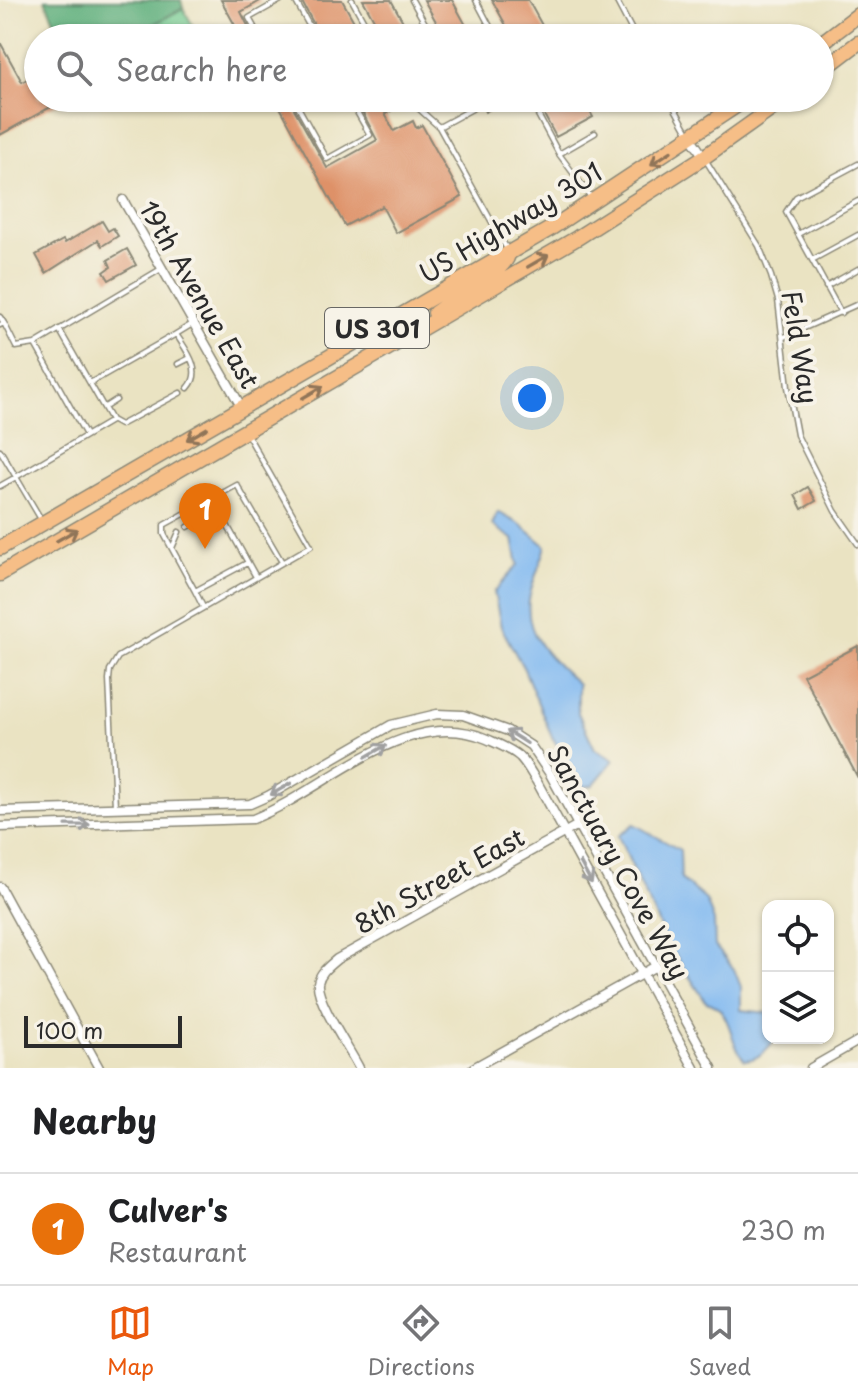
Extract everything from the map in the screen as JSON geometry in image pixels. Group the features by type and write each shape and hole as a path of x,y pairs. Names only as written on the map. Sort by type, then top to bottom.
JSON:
{"main road":[{"path":"834,33 858,15"},
{"path":"834,61 858,43"},
{"name":"US Highway 301","path":"0,548 509,253 593,202 728,112"},
{"name":"US 301","path":"0,574 577,238 704,157 767,112"},
{"path":"404,338 453,298 498,271 509,253"},
{"path":"245,431 267,403 325,368 334,354"},
{"path":"179,470 237,419 242,408"}],"street":[{"path":"691,138 704,157"},
{"name":"19th Avenue East","path":"123,200 242,408"},
{"name":"Sanctuary Cove Way","path":"0,811 250,804 391,725 427,715 463,715 508,731 531,746 550,774 712,1068"},
{"name":"Sanctuary Cove Way","path":"0,827 253,819 275,810 398,739 438,730 461,730 479,736 520,757 537,782 694,1068"},
{"name":"8th Street East","path":"359,1068 322,999 317,986 321,973 337,959 578,825"},
{"path":"0,887 99,1068"},
{"path":"473,1068 656,966"},
{"path":"811,1068 858,1041"}],"lane":[{"path":"252,24 249,18 281,0"},
{"path":"295,0 308,24"},
{"path":"352,0 365,24"},
{"path":"412,0 425,24"},
{"path":"476,0 489,24"},
{"path":"616,0 629,24"},
{"path":"301,112 327,159 370,135 357,112"},
{"path":"422,112 439,127 509,253"},
{"path":"439,127 466,112"},
{"path":"536,112 559,154 593,202"},
{"path":"677,112 691,138"},
{"path":"559,154 595,133"},
{"name":"Feld Way","path":"704,157 759,246 778,300 797,435 835,511 858,544"},
{"path":"841,313 786,212 796,197 858,164"},
{"path":"798,234 858,201"},
{"path":"812,260 858,235"},
{"path":"0,317 16,347 35,344 163,268"},
{"path":"826,287 858,269"},
{"path":"784,337 858,304"},
{"path":"90,383 194,323"},
{"path":"59,329 111,420 120,425 180,393"},
{"path":"176,334 196,373 188,388"},
{"path":"35,344 86,435"},
{"path":"178,364 190,358"},
{"path":"104,408 116,400"},
{"path":"0,486 111,420"},
{"path":"115,809 110,670 118,657 311,546 245,431"},
{"path":"0,450 43,523"},
{"path":"204,608 164,534 164,525 237,485 282,563"},
{"path":"212,498 256,578"},
{"path":"188,527 218,510"},
{"path":"172,548 179,532"},
{"path":"195,591 247,563"}],"green space":[{"path":"45,0 181,0 183,8 154,24 56,24"},
{"path":"183,8 192,24 154,24"}],"water":[{"path":"498,512 521,525 546,546 530,594 531,626 543,648 578,684 578,713 595,749 614,760 593,785 584,787 552,737 524,669 501,627 494,592 518,565 513,539 492,525"},
{"path":"634,824 680,850 681,879 706,900 714,921 715,946 734,969 741,987 741,1010 762,1012 762,1044 771,1044 763,1053 745,1060 740,1053 726,1018 715,1005 706,1002 668,944 618,836"}],"building":[{"path":"221,0 262,0 241,12 247,24 234,24"},
{"path":"301,0 342,0 355,24 314,24"},
{"path":"363,0 391,0 404,24 376,24"},
{"path":"424,0 452,0 465,24 437,24"},
{"path":"492,0 528,0 541,24 505,24"},
{"path":"0,42 24,81 24,112 42,112 0,135"},
{"path":"283,112 296,112 327,168 377,140 362,112 389,112 385,114 394,131 413,121 416,128 422,125 462,197 396,233 382,206 345,226"},
{"path":"543,112 590,112 593,117 556,137"},
{"path":"102,221 108,231 113,228 118,236 102,246 98,240 46,273 36,255 63,240 65,243"},
{"path":"127,249 136,265 109,280 104,272 111,267 108,260"},
{"path":"808,487 816,501 802,509 795,495"},
{"path":"858,646 858,778 803,675"}],"place":[{"name":"Culver's","path":"205,549"}]}
